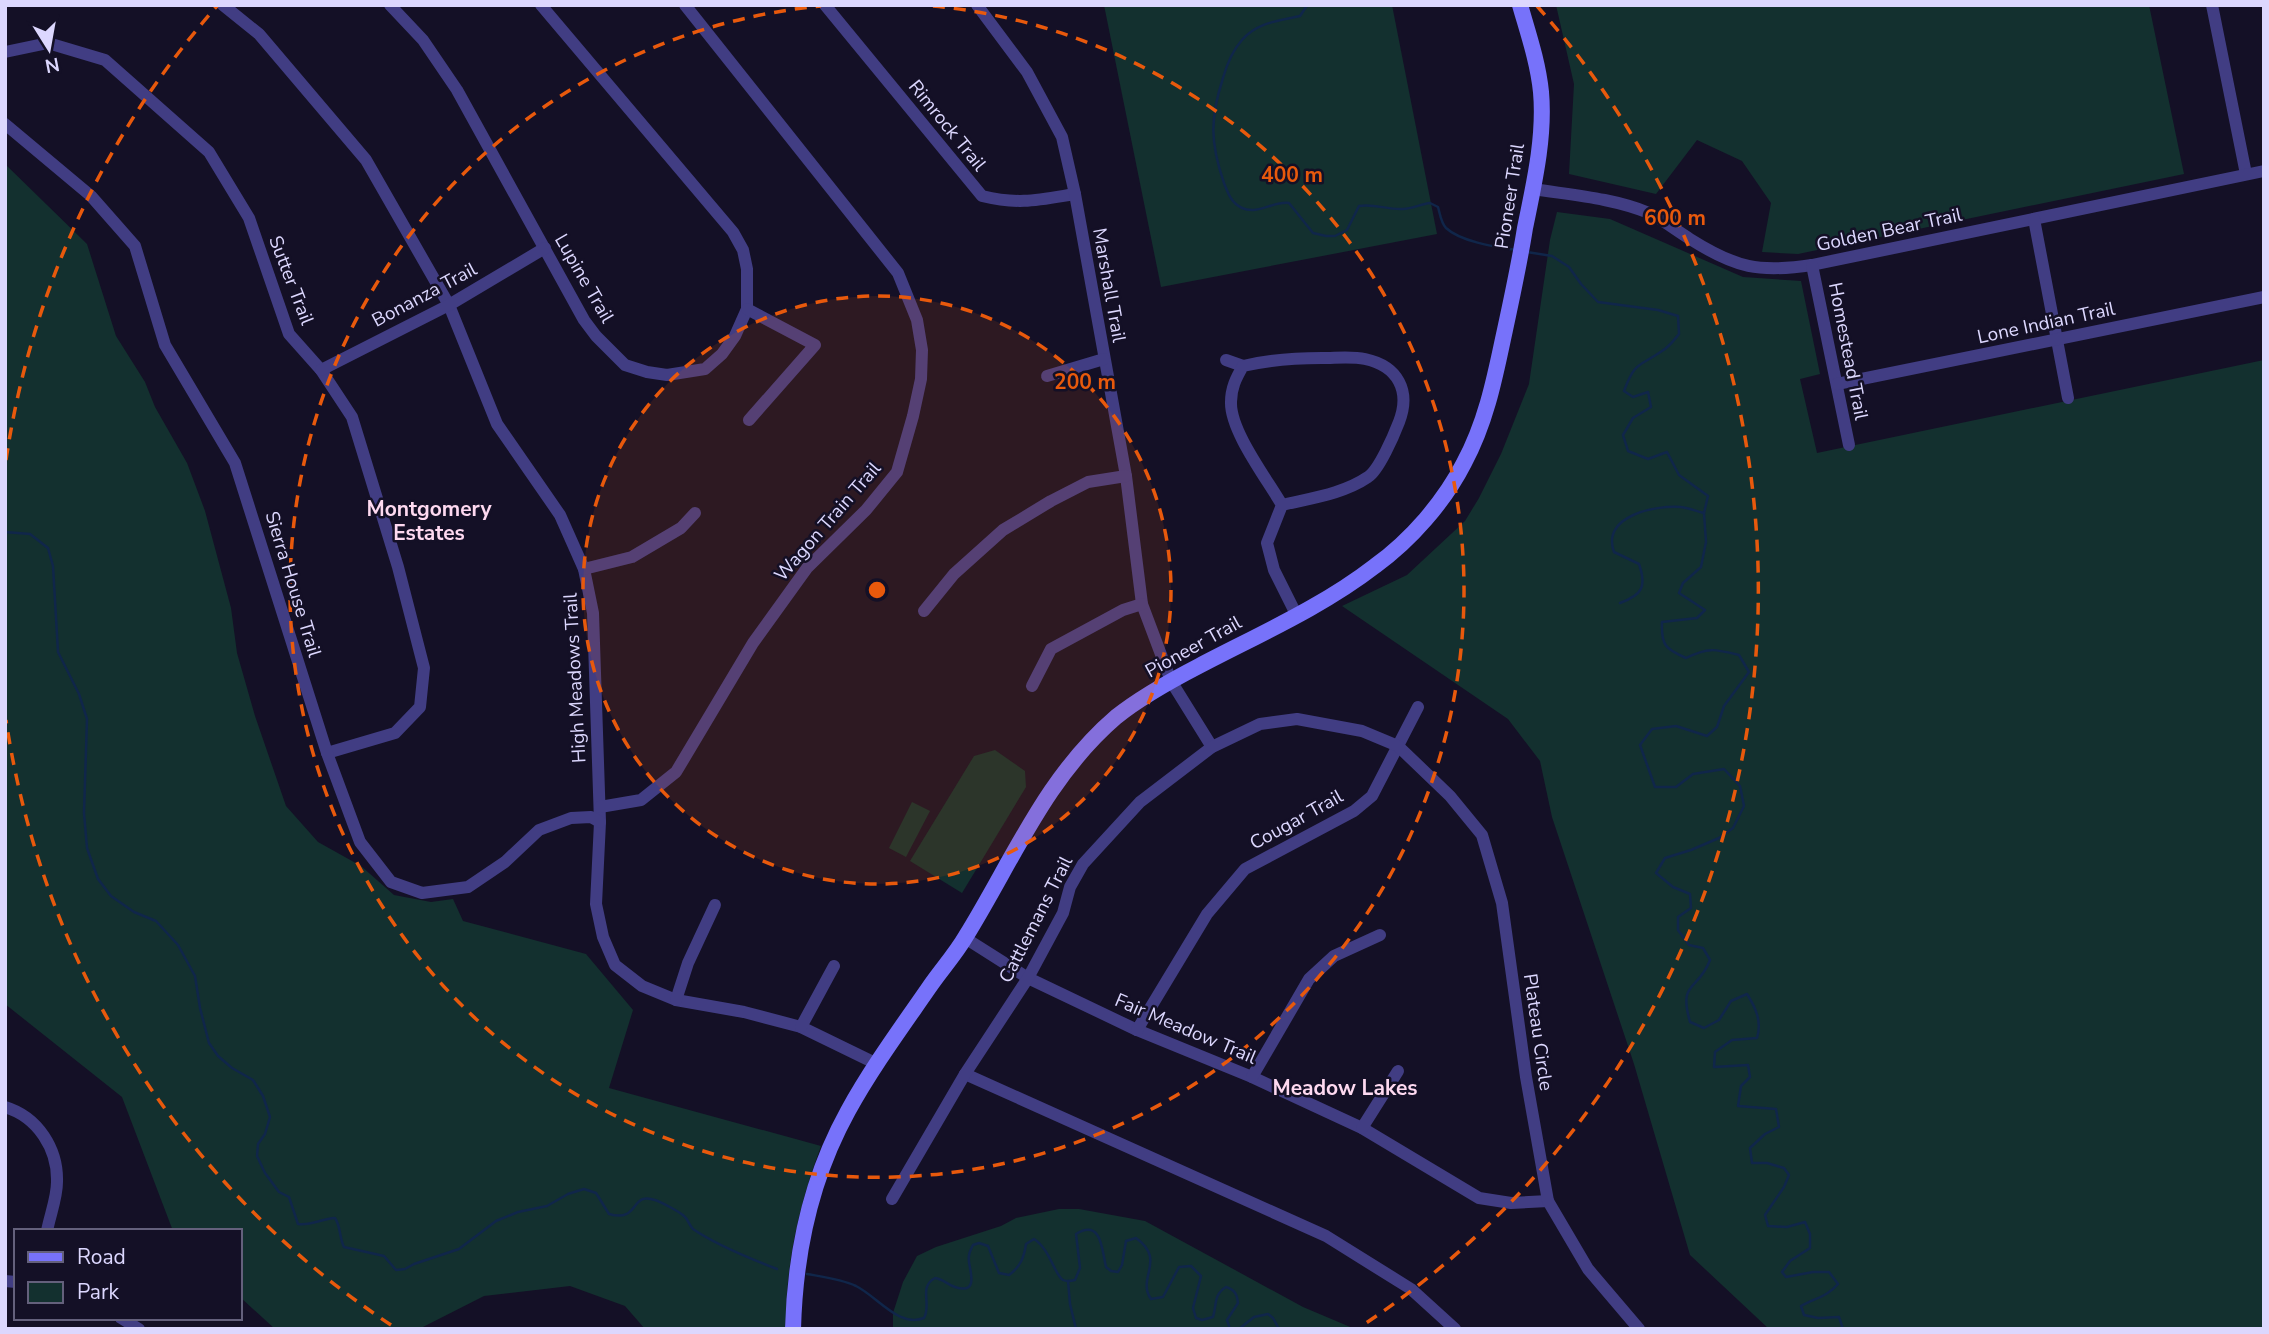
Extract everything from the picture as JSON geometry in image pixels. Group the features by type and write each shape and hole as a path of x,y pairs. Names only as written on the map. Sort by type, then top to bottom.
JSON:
{"main road":[{"name":"Pioneer Trail","path":"793,1329 799,1256 817,1182 838,1130 877,1064 965,938 1016,845 1066,769 1117,717 1171,681 1338,591 1379,564 1418,527 1456,479 1478,434 1488,404 1518,272 1541,131 1541,91 1520,5"}],"street":[{"name":"High Meadows Trail","path":"223,5 259,34 366,160 449,305 497,424 559,515 584,569 593,613 600,807 596,904 603,937 615,965 642,986 676,1000 744,1012 802,1027 877,1064"},
{"name":"Lupine Trail","path":"390,5 423,40 457,90 584,320 596,336 625,365 647,373 667,375 705,369 722,355 735,336 747,309 747,269 743,250 733,232 541,5"},
{"name":"Wagon Train Trail","path":"600,807 641,800 676,772 753,643 807,568 866,510 897,472 914,416 921,379 922,350 917,320 898,273 685,5"},
{"name":"Rimrock Trail","path":"825,5 982,196 1022,202 1075,194"},
{"name":"Marshall Trail","path":"977,5 1027,72 1062,137 1075,194 1126,476 1142,604 1171,681 1212,747"},
{"path":"2212,5 2246,174"},
{"name":"Sutter Trail","path":"5,52 48,43 105,60 209,152 249,218 289,334 321,370 352,417 398,567 424,668 420,707 395,733 327,753"},
{"name":"Sierra House Trail","path":"5,124 91,196 135,246 164,345 235,463 327,753 360,842 391,882 422,892 468,887 506,862 539,830 572,818 591,817 600,822"},
{"name":"Golden Bear Trail","path":"1533,189 1619,204 1650,214 1717,256 1743,265 1777,270 2264,171"},
{"path":"2034,219 2068,398"},
{"name":"Bonanza Trail","path":"321,370 449,305 545,248"},
{"name":"Homestead Trail","path":"1812,265 1849,445"},
{"name":"Lone Indian Trail","path":"1837,384 2264,297"},
{"path":"747,309 815,345 749,420"},
{"path":"1226,360 1243,366 1268,360 1363,358 1383,364 1398,379 1404,393 1404,410 1395,433 1371,475 1348,489 1282,505"},
{"path":"1047,376 1104,359"},
{"path":"1243,366 1234,382 1230,404 1235,426 1282,505"},
{"path":"924,611 954,574 1003,530 1088,482 1126,476"},
{"path":"1282,505 1267,543 1274,570 1296,614"},
{"path":"584,569 632,557 681,528 695,513"},
{"path":"1032,686 1051,649 1123,610 1142,604"},
{"name":"Cougar Trail","path":"1137,1030 1207,914 1245,869 1354,811 1372,796 1418,707"},
{"name":"Cattlemans Trail","path":"892,1199 965,1074 1028,978 1063,913 1070,887 1083,864 1140,802 1212,747 1260,724 1297,719 1362,731 1398,746"},
{"name":"Plateau Circle","path":"1398,746 1450,796 1482,835 1502,903 1526,1077 1548,1202 1588,1269 1640,1329"},
{"path":"676,1000 688,962 715,905"},
{"path":"1252,1077 1309,979 1334,956 1380,935"},
{"name":"Fair Meadow Trail","path":"965,938 1028,978 1137,1030 1252,1077 1362,1128 1479,1198 1511,1203 1548,1202"},
{"path":"802,1027 834,966"},
{"path":"1362,1128 1398,1071"},
{"path":"965,1074 1326,1236 1411,1289 1455,1329"},
{"path":"5,1107 13,1109 36,1125 51,1145 58,1185 47,1229"}],"green space":[{"path":"1104,5 1392,5 1437,234 1161,287"},
{"path":"1556,5 2149,5 2184,174 1798,254 1762,252 1771,203 1742,161 1697,140 1656,194 1569,174 1574,84"},
{"path":"5,164 87,244 116,336 145,382 155,407 187,463 205,511 231,608 237,653 255,716 286,806 318,842 361,866 394,895 431,902 453,899 463,921 586,954 633,1010 609,1088 821,1146 806,1190 795,1236 788,1282 786,1329 645,1329 625,1306 570,1286 484,1296 419,1329 275,1329 242,1299 242,1229 172,1229 122,1097 5,1004"},
{"path":"1557,212 1610,219 1743,277 1801,281 1820,374 1800,379 1817,453 2264,360 2264,1329 1769,1329 1690,1255 1634,1064 1552,817 1540,761 1508,719 1342,606 1407,575 1465,521 1479,498 1501,454 1529,384 1550,240"},
{"path":"995,750 1025,771 1026,787 962,893 910,861 974,756"},
{"path":"912,802 930,811 906,857 889,848"},
{"path":"1059,1209 1079,1209 1145,1221 1303,1307 1355,1329 893,1329 893,1313 903,1282 917,1256 1016,1218"}],"waterway":[{"path":"1303,5 1306,7 1300,16 1254,29 1235,49 1226,68 1213,130 1219,169 1233,201 1248,210 1289,203 1313,233 1326,236 1335,236 1347,230 1359,206 1403,209 1430,203 1438,207 1443,224 1453,233 1480,243 1516,250"},
{"path":"1527,252 1552,256 1569,267 1598,302 1658,310 1678,316 1679,334 1667,348 1635,369 1624,391 1633,397 1648,392 1651,407 1633,418 1623,435 1628,451 1648,459 1667,452 1679,475 1708,496 1704,513 1706,542 1701,567 1683,583 1679,593 1705,610 1697,618 1662,622 1662,636 1669,649 1686,658 1712,650 1739,655 1749,672 1724,706 1717,727 1707,736 1676,726 1652,729 1640,745 1655,787 1676,787 1693,774 1724,769 1740,786 1744,806 1733,828 1719,838 1665,858 1656,873 1673,887 1690,894 1691,908 1678,917 1678,930 1689,945 1703,948 1710,960 1688,992 1686,999 1690,1022 1704,1028 1719,1020 1731,1001 1747,994 1755,1010 1759,1026 1757,1038 1732,1040 1715,1052 1714,1067 1748,1065 1750,1077 1741,1086 1738,1106 1776,1109 1779,1127 1765,1134 1750,1148 1752,1163 1767,1163 1784,1168 1789,1175 1765,1215 1768,1226 1787,1227 1805,1222 1810,1234 1810,1248 1790,1261 1782,1272 1786,1277 1829,1272 1838,1284 1825,1295 1801,1306 1804,1315 1818,1318 1839,1317 1843,1329"},
{"path":"1620,603 1638,593 1642,584 1639,564 1614,552 1612,540 1615,530 1623,521 1633,515 1658,508 1681,507 1704,513"},
{"path":"5,532 30,534 48,548 53,566 58,652 79,694 87,719 84,813 87,848 98,879 111,896 134,912 156,921 178,945 195,976 209,1043 218,1056 232,1068 253,1080 263,1096 270,1117 265,1134 258,1144 257,1156 279,1192 289,1197 298,1224 335,1218 344,1247 384,1256 396,1270 405,1269 459,1249 496,1221 518,1212 547,1206 568,1194 584,1189 596,1193 609,1214 619,1216 631,1211 647,1198 658,1201 682,1214 693,1229 702,1235 777,1269"},
{"path":"807,1274 856,1286 897,1315 915,1320 924,1318 927,1286 935,1278 963,1289 970,1285 969,1257 973,1245 979,1243 988,1246 999,1273 1009,1275 1021,1262 1026,1244 1034,1239 1040,1243 1060,1278 1070,1281 1075,1280 1080,1268 1076,1234 1091,1230 1099,1238 1106,1267 1111,1271 1118,1272 1122,1265 1126,1241 1136,1238 1145,1246 1150,1261 1147,1291 1151,1299 1163,1297 1179,1267 1191,1266 1201,1276 1193,1308 1196,1318 1202,1320 1213,1317 1219,1293 1226,1287 1232,1289 1238,1303 1227,1320 1230,1329"},
{"path":"1068,1281 1076,1329"},
{"path":"1239,1329 1254,1317 1268,1314 1279,1329"}],"district":[{"name":"Montgomery Estates","path":"429,521"},
{"name":"Meadow Lakes","path":"1345,1088"}]}
